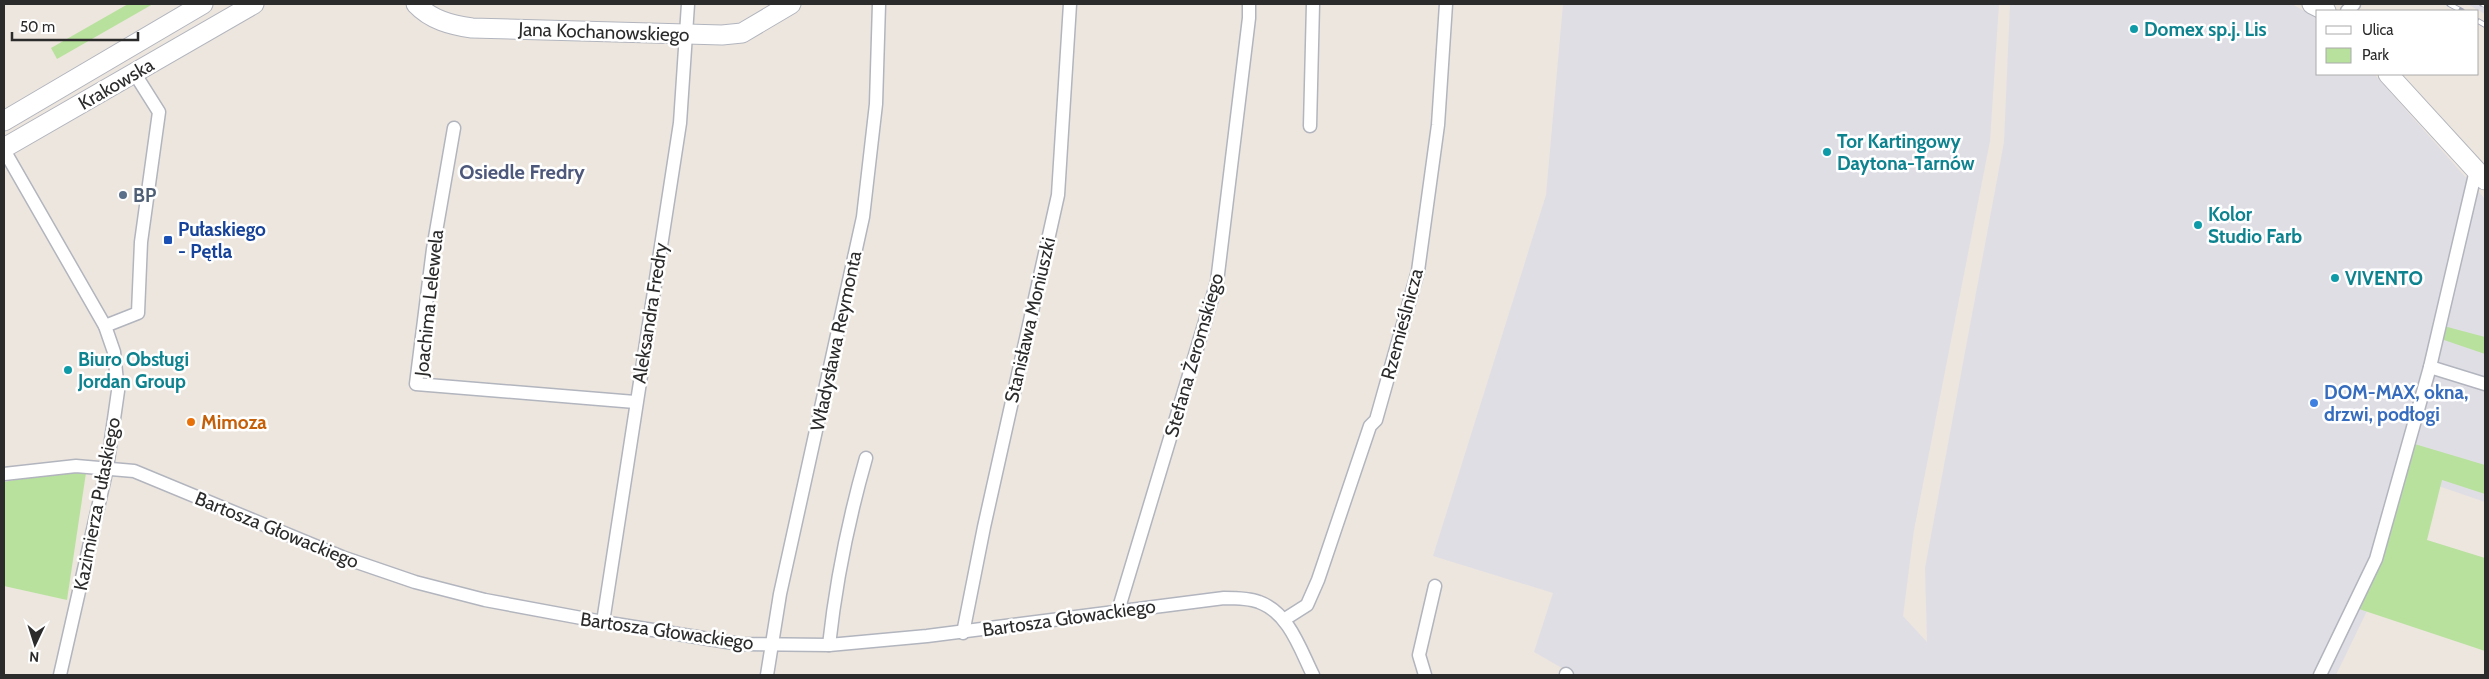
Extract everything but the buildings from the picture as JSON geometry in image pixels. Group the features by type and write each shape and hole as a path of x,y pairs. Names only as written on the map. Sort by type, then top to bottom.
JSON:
{"street":[{"name":"Krakowska","path":"4,121 203,4"},
{"name":"Krakowska","path":"4,149 254,4"},
{"name":"Jana Kochanowskiego","path":"416,4 433,17 446,23 472,28 722,36 742,34 791,4"},
{"name":"Aleksandra Fredry","path":"603,622 680,123 688,34 688,4"},
{"name":"Władysława Reymonta","path":"766,675 863,217 876,104 879,4"},
{"name":"Stanisława Moniuszki","path":"963,633 984,527 1058,195 1070,4"},
{"name":"Stefana Żeromskiego","path":"1118,612 1217,282 1249,18 1249,4"},
{"path":"1310,126 1313,4"},
{"name":"Rzemieślnicza","path":"1285,619 1307,605 1318,580 1370,426 1376,420 1418,271 1438,125 1446,4"},
{"path":"2312,4 2324,10"},
{"path":"104,326 138,313 141,242 159,112 135,74"},
{"path":"2320,675 2376,559 2481,175 2389,75"},
{"name":"Joachima Lelewela","path":"454,128 433,249 416,384 636,402"},
{"name":"Kazimierza Pułaskiego","path":"4,149 104,326 114,352 118,391 108,468 60,675"},
{"path":"2430,367 2485,384"},
{"path":"829,645 835,587 852,507 866,458"},
{"name":"Bartosza Głowackiego","path":"4,474 76,466 134,471 342,557 416,582 485,600 720,641 771,645 829,645 963,633 1224,598 1259,602 1285,619"},
{"path":"1425,675 1419,655 1436,586"},
{"path":"1285,619 1313,675"}],"shaded area":[{"path":"1563,4 1999,4 1990,141 1914,530 1903,616 1927,642 1925,568 2004,142 2010,4 2292,4 2316,18 2316,75 2375,75 2485,199 2485,502 2412,477 2396,551 2336,675 1574,675 1534,652 1553,593 1433,556 1546,195"},
{"path":"2467,4 2485,4 2485,14"}],"green space":[{"path":"128,4 153,4 57,59 51,48"},
{"path":"2440,325 2485,337 2485,354 2444,340 2439,329"},
{"path":"2408,442 2485,465 2485,494 2442,480 2427,540 2485,558 2485,651 2353,607 2376,559"},
{"path":"87,466 67,600 4,586 4,482"}],"railway":[{"path":"2449,4 2460,10"},
{"path":"2479,22 2485,25"}],"place":[{"name":"Domex sp.j. Lis","path":"2134,29"},
{"name":"Tor Kartingowy Daytona-Tarnów","path":"1827,152"},
{"name":"BP","path":"123,195"},
{"name":"Kolor Studio Farb","path":"2198,225"},
{"name":"Pułaskiego - Pętla","path":"168,240"},
{"name":"VIVENTO","path":"2335,278"},
{"name":"Biuro Obsługi Jordan Group","path":"68,370"},
{"name":"DOM-MAX, okna, drzwi, podłogi","path":"2314,403"},
{"name":"Mimoza","path":"191,422"}],"district":[{"name":"Osiedle Fredry","path":"522,172"}]}
